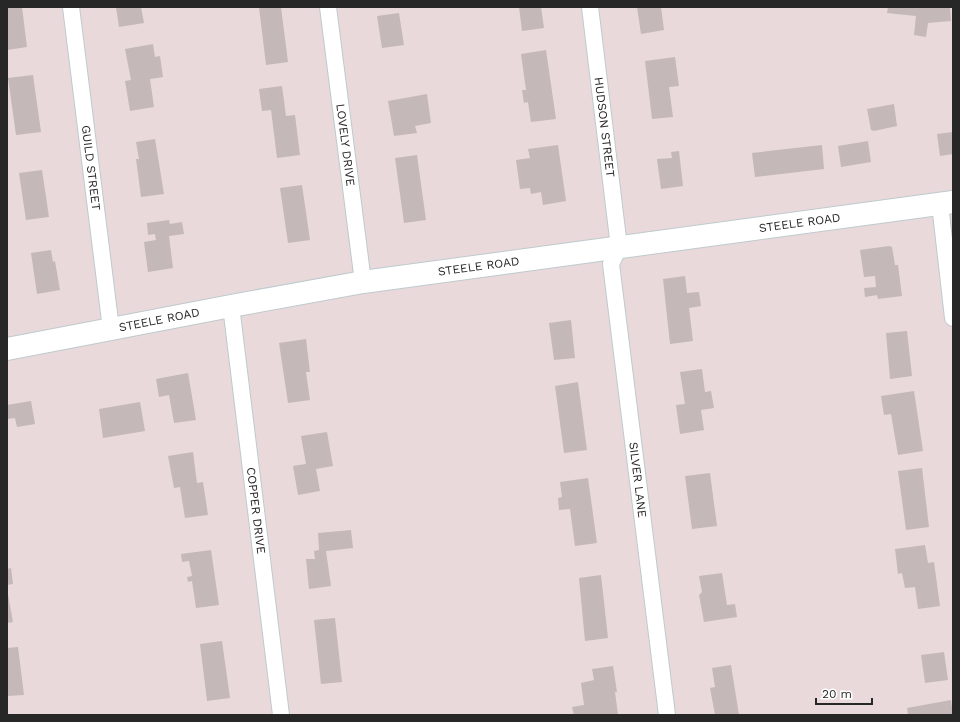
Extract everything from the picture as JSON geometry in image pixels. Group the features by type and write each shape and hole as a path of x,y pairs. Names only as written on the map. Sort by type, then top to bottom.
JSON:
{"street":[{"name":"GUILD STREET","path":"71,7 111,329"},
{"name":"LOVELY DRIVE","path":"328,7 362,282"},
{"name":"HUDSON STREET","path":"590,7 619,247"},
{"name":"STEELE ROAD","path":"7,349 362,282 946,203"},
{"path":"946,203 953,318"},
{"name":"SILVER LANE","path":"619,247 611,264 667,715"},
{"name":"COPPER DRIVE","path":"231,306 281,715"}],"building":[{"path":"7,7 22,7 27,47 7,50"},
{"path":"116,7 141,7 144,23 119,27"},
{"path":"259,7 281,7 288,62 266,65"},
{"path":"519,7 541,7 544,28 522,31"},
{"path":"637,7 661,7 664,30 641,34"},
{"path":"888,7 950,7 951,21 928,23 926,37 914,35 916,16 887,13"},
{"path":"399,13 404,45 382,48 377,16"},
{"path":"153,44 155,57 160,56 163,77 150,79 154,107 130,111 125,81 131,80 125,49"},
{"path":"546,50 556,119 531,122 528,102 524,103 522,90 526,90 521,54"},
{"path":"675,57 679,86 669,87 673,117 652,119 645,61"},
{"path":"33,75 41,132 16,135 8,78"},
{"path":"282,86 286,116 295,115 300,155 277,158 271,110 262,111 259,89"},
{"path":"427,94 431,123 415,126 417,133 394,136 388,101"},
{"path":"894,104 897,126 874,131 871,130 867,109"},
{"path":"953,132 953,154 940,156 937,134"},
{"path":"155,139 164,194 141,197 136,159 139,159 136,142"},
{"path":"868,141 871,162 841,167 838,146"},
{"path":"558,145 566,201 543,205 541,192 531,194 530,188 520,189 516,160 530,158 528,149"},
{"path":"822,145 824,169 755,177 752,153"},
{"path":"679,151 683,186 661,189 657,159 672,158 671,152"},
{"path":"417,155 426,220 404,223 395,158"},
{"path":"42,170 49,217 26,220 19,173"},
{"path":"302,185 310,240 288,243 280,188"},
{"path":"169,220 170,224 182,222 184,234 169,236 173,268 148,272 144,242 156,240 155,234 148,235 147,223"},
{"path":"889,246 892,247 895,265 898,265 902,296 878,299 877,295 865,297 864,288 876,287 875,276 864,277 860,250"},
{"path":"51,250 53,262 55,261 60,290 37,294 31,253"},
{"path":"685,276 687,293 699,292 701,306 689,308 693,341 670,344 663,279"},
{"path":"571,320 575,358 554,360 549,323"},
{"path":"907,331 912,376 890,379 886,333"},
{"path":"306,339 310,372 306,372 310,400 288,403 279,343"},
{"path":"702,369 705,392 711,391 714,408 701,410 704,430 680,434 676,405 685,404 680,372"},
{"path":"188,373 196,420 174,423 169,395 159,397 156,379"},
{"path":"578,382 587,450 564,453 555,386"},
{"path":"914,391 923,451 898,455 891,414 884,415 881,396"},
{"path":"31,401 35,424 17,427 15,418 7,419 7,405"},
{"path":"140,402 145,431 103,438 99,409"},
{"path":"327,432 333,466 316,469 320,491 298,495 293,466 306,464 301,436"},
{"path":"193,452 197,483 203,482 208,515 185,518 180,487 174,488 168,456"},
{"path":"922,468 929,527 906,530 898,471"},
{"path":"710,473 717,526 692,529 685,476"},
{"path":"588,478 597,543 575,546 570,509 559,510 558,498 562,497 560,482"},
{"path":"351,530 353,548 326,551 331,586 309,589 306,559 315,559 314,551 319,550 318,533"},
{"path":"925,545 928,563 934,562 940,606 918,609 915,587 905,588 902,573 898,574 895,549"},
{"path":"211,550 219,605 196,608 192,581 188,582 187,577 192,576 189,561 182,562 181,554"},
{"path":"11,568 13,584 7,585 7,569"},
{"path":"722,573 727,605 735,604 737,617 704,622 699,595 702,592 699,576"},
{"path":"601,575 608,638 585,641 579,578"},
{"path":"7,589 13,622 7,623"},
{"path":"335,618 342,682 321,684 314,620"},
{"path":"222,641 230,698 207,701 200,644"},
{"path":"18,647 24,695 7,696 7,648"},
{"path":"944,652 948,680 925,683 921,655"},
{"path":"731,665 739,715 715,715 710,688 715,687 712,668"},
{"path":"613,666 617,692 615,692 618,715 574,715 572,707 584,705 581,683 594,680 592,669"},
{"path":"951,700 953,715 908,715 907,708"}]}
